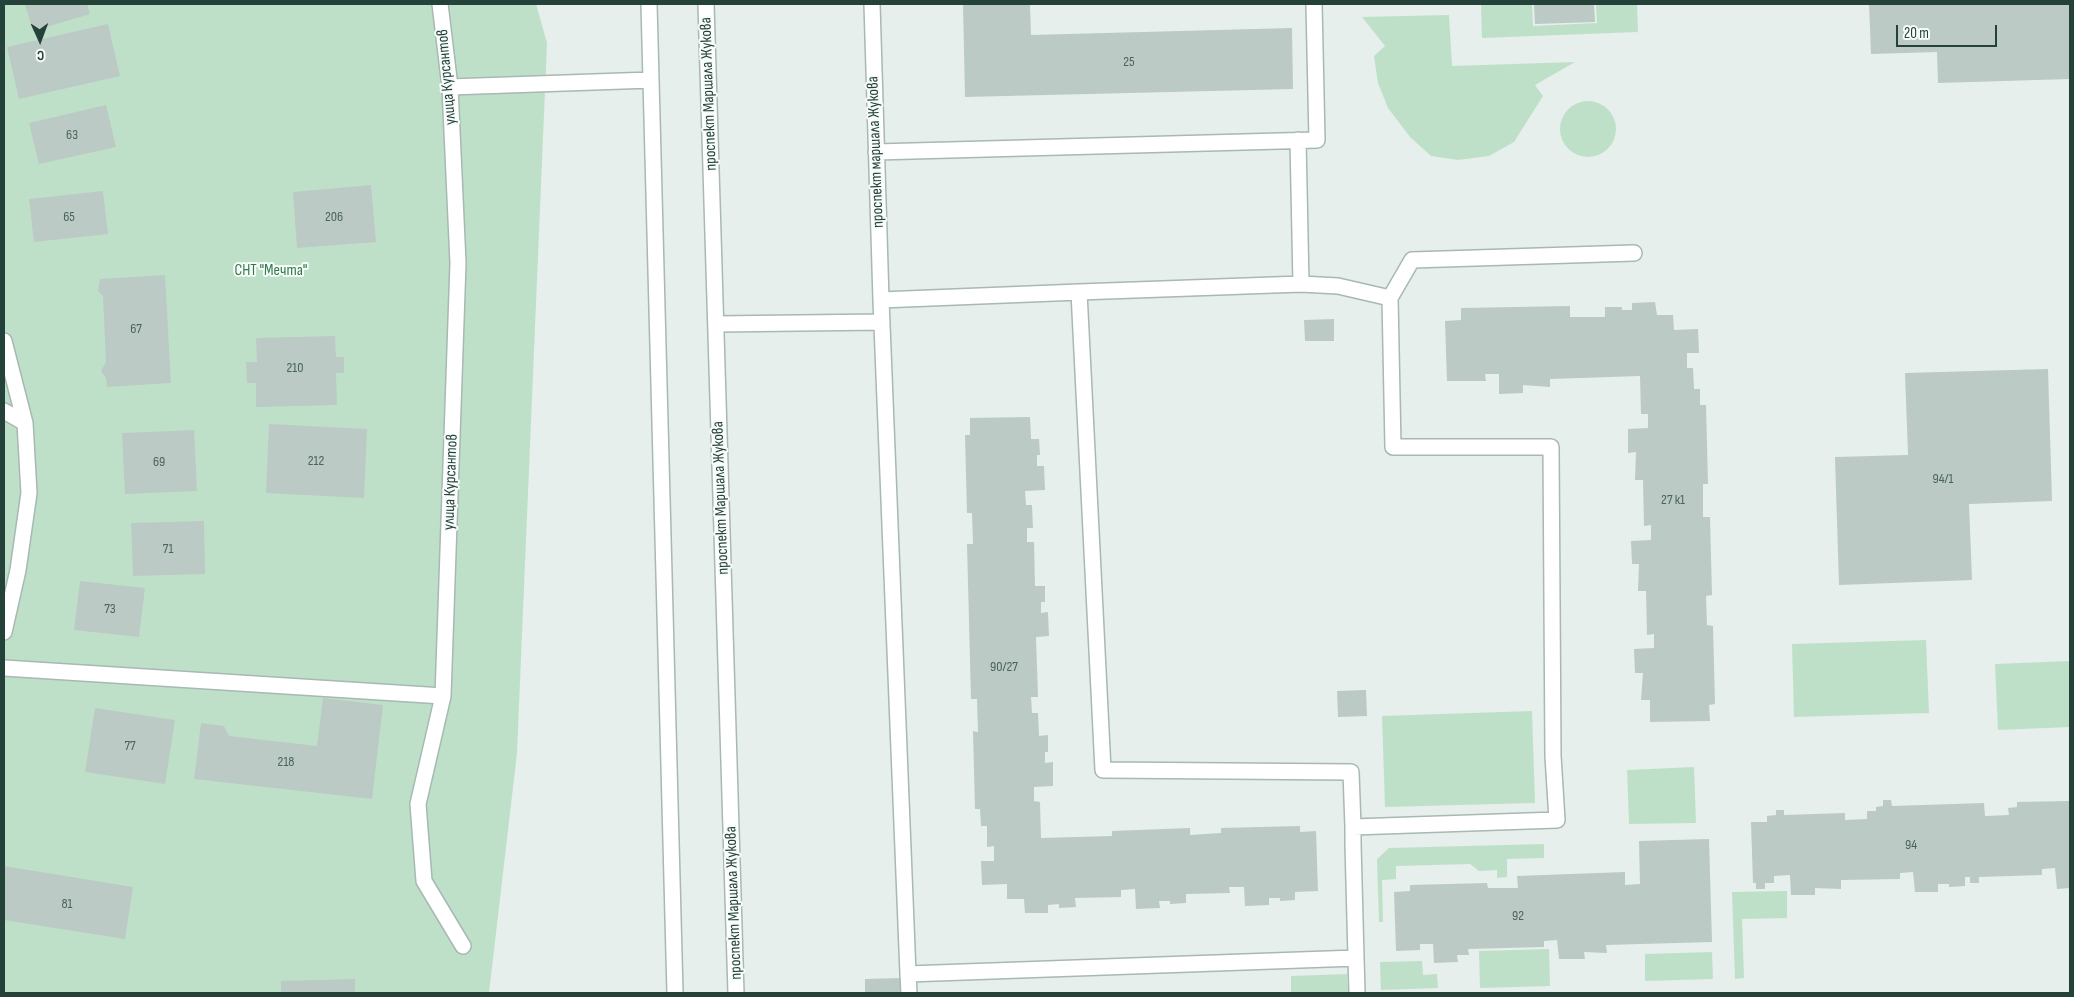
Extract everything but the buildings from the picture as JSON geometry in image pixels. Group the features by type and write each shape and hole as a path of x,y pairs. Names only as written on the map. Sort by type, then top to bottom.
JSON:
{"street":[{"name":"улица Курсантов","path":"440,4 450,87 458,263 443,696 418,804 424,881 463,946"},
{"path":"649,4 676,993"},
{"name":"проспект Маршала Жукова","path":"706,4 736,993"},
{"name":"проспект маршала Жукова","path":"872,4 881,300 909,993"},
{"path":"876,152 1318,140 1314,4"},
{"path":"450,87 651,80"},
{"path":"1298,140 1302,284"},
{"path":"1353,827 1556,820 1553,756 1551,447 1393,447 1390,298 1412,260 1634,253"},
{"path":"881,300 1302,284 1338,286 1390,298"},
{"path":"1079,292 1103,770 1351,772 1357,993"},
{"path":"716,324 882,322"},
{"path":"4,342 25,423 29,493 18,570 4,632"},
{"path":"4,412 25,423"},
{"path":"4,668 443,696"},
{"path":"908,974 1356,958"}],"green space":[{"name":"СНТ \"Мечта\"","path":"4,4 536,4 547,43 517,753 489,993 4,993"},
{"path":"1481,4 1532,4 1533,26 1597,23 1596,4 1637,4 1638,32 1482,38"},
{"path":"1449,15 1452,66 1575,62 1535,85 1543,96 1514,142 1489,156 1458,160 1431,156 1410,137 1388,108 1378,83 1374,56 1385,46 1362,17"},
{"path":"1588,101 1599,103 1608,109 1614,118 1616,129 1614,140 1608,149 1599,155 1588,157 1577,155 1568,149 1562,140 1560,129 1562,118 1568,109 1577,103"},
{"path":"1926,640 1929,713 1794,717 1792,644"},
{"path":"2070,661 2070,727 1998,730 1995,664"},
{"path":"1532,711 1535,803 1385,807 1382,716"},
{"path":"1694,767 1696,823 1629,824 1627,770"},
{"path":"1544,844 1544,858 1507,859 1507,877 1497,878 1497,870 1479,871 1470,864 1396,866 1396,879 1382,880 1383,922 1379,922 1377,859 1389,848"},
{"path":"1787,891 1787,918 1742,919 1744,978 1735,979 1732,892"},
{"path":"1549,949 1550,986 1480,988 1479,951"},
{"path":"1712,952 1713,979 1645,981 1645,954"},
{"path":"1422,961 1423,975 1437,974 1438,988 1381,990 1380,962"},
{"path":"1347,974 1348,993 1291,993 1291,976"}]}
